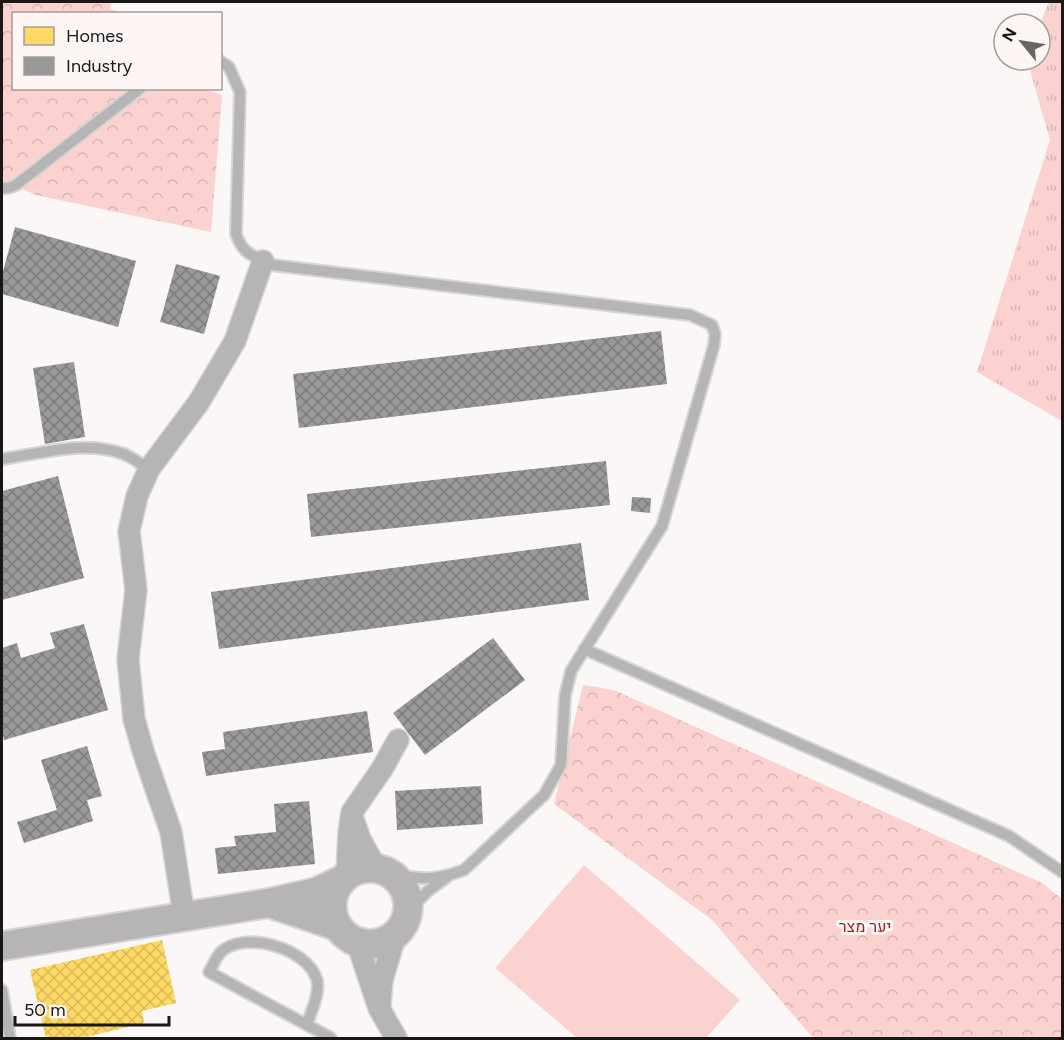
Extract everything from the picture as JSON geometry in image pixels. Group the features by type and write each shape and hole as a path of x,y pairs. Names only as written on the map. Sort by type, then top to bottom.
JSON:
{"street":[{"path":"184,916 171,832 134,719 128,659 136,590 129,531 137,496 149,469 199,402 235,341 263,261"},
{"path":"396,1038 379,1008 347,934 333,915 331,904 334,892 344,878 352,812 382,769 398,740"},
{"path":"352,812 355,828 382,870 402,885 406,893 402,923 382,980 379,1008"},
{"path":"2,945 269,903 317,892 356,869 382,870"},
{"path":"269,903 347,934 378,943 402,923"}],"lane":[{"path":"222,62 229,67 240,92 236,234 241,247 263,261 272,265 690,315 712,325 715,334 714,345 662,526 571,672 565,696 561,765 554,780 544,795 473,863 428,891 402,923"},
{"path":"2,188 16,185 138,90"},
{"path":"2,459 83,447 108,449 124,454 149,469"},
{"path":"584,649 1010,836 1062,872"},
{"path":"382,870 421,879 450,876"},
{"path":"311,1031 317,981 311,968 297,955 280,947 259,943 232,946 220,953 209,972 311,1031 331,1038"},
{"path":"2,990 10,1038"}],"green space":[{"path":"2,2 111,2 110,9 119,12 12,12 12,90 209,90 222,95 211,232 36,195 2,180"},
{"path":"1049,2 1062,2 1062,421 977,372 1050,140 1030,72 1052,72 1052,12 1045,12"},
{"name":"יער מצר","path":"583,685 614,690 1042,883 1062,899 1062,1038 813,1038 712,920 554,804"},
{"path":"584,865 740,1000 706,1038 577,1038 495,968"}],"building: Homes":[{"path":"162,940 176,1003 142,1011 144,1023 82,1038 46,1038 30,970"}],"building: Industry":[{"path":"15,227 136,261 118,327 2,294 2,275"},
{"path":"176,264 220,276 204,334 160,322"},
{"path":"661,331 667,384 299,428 293,374"},
{"path":"74,362 85,437 45,444 33,368"},
{"path":"606,461 610,505 311,537 307,494"},
{"path":"58,476 84,578 2,600 2,491"},
{"path":"632,497 651,498 650,513 631,511"},
{"path":"581,543 589,600 219,649 211,592"},
{"path":"84,624 108,710 4,740 2,731 2,648 17,643 21,658 55,648 50,633"},
{"path":"493,638 525,680 425,755 393,713"},
{"path":"367,711 373,752 206,776 202,752 225,749 223,732"},
{"path":"87,746 102,796 87,800 93,821 24,843 17,822 57,810 41,760"},
{"path":"481,786 483,824 397,830 395,791"},
{"path":"309,801 315,864 218,874 215,848 236,846 234,836 276,832 274,804"}]}
